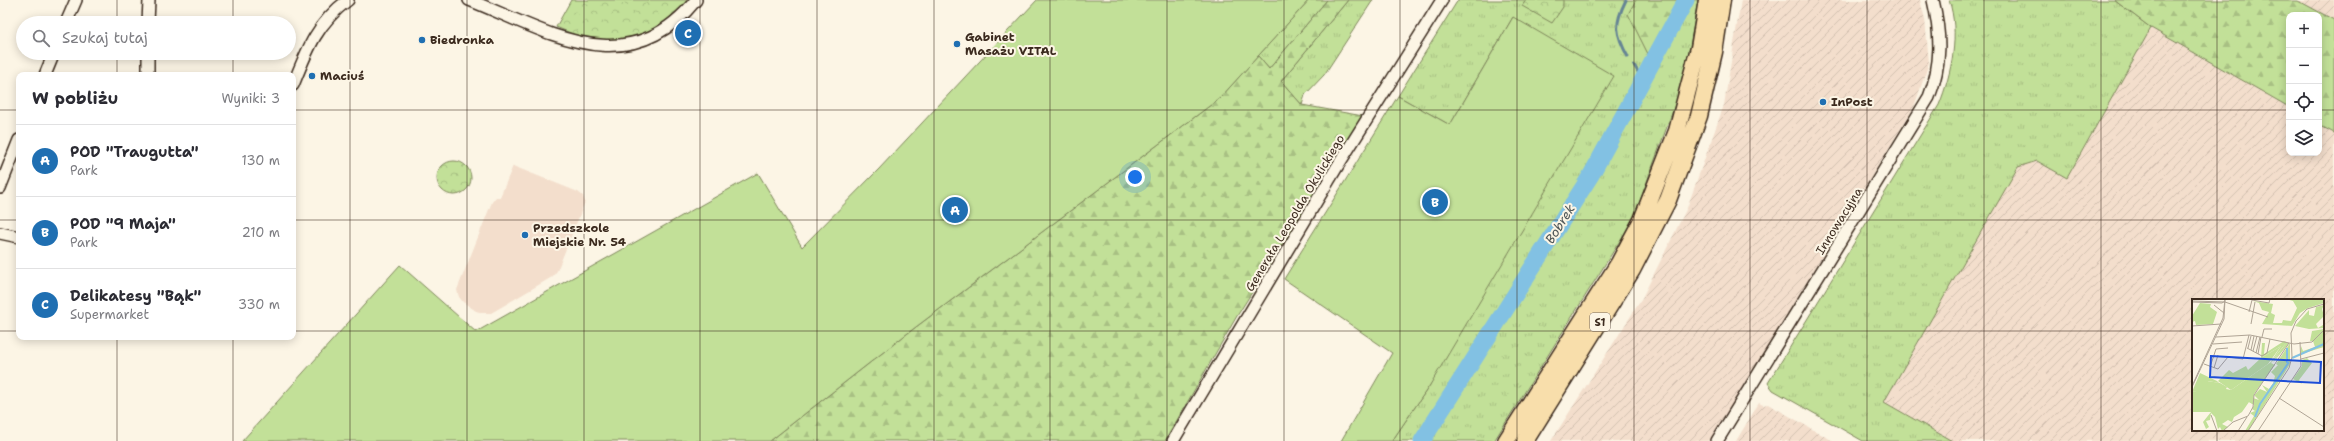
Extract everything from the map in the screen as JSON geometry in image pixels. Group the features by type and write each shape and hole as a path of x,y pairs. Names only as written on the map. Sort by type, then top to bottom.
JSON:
{"highway":[{"name":"S1","path":"1525,441 1632,270 1668,200 1699,116 1714,52 1722,0"},
{"name":"S1","path":"1506,441 1619,263 1642,220 1677,131 1692,83 1707,7"}],"street":[{"path":"69,16 76,0"},
{"path":"148,16 149,0"},
{"path":"296,77 309,44 322,24 348,0"},
{"path":"469,0 581,44 605,46 629,45 652,37 671,25 696,0"},
{"name":"Generała Leopolda Okulickiego","path":"1173,441 1337,167 1442,0"},
{"name":"Innowacyjna","path":"1717,441 1929,97 1937,73 1940,47 1933,0"},
{"path":"46,72 51,60"},
{"path":"148,60 148,72"},
{"path":"0,188 16,148"},
{"path":"0,233 16,237"}],"shaded area":[{"path":"1741,0 1920,0 1925,19 1929,63 1914,107 1709,441 1551,441 1641,300 1687,208 1724,105"},
{"path":"2297,0 2334,0 2334,20 2322,14 2322,12 2319,12"},
{"path":"2151,28 2286,105 2286,156 2322,156 2322,127 2334,133 2334,441 1952,441 1884,402 2018,166 2037,161 2067,178"},
{"name":"Przedszkole Miejskie Nr. 54","path":"513,166 578,192 583,196 585,202 557,271 552,277 491,313 483,313 476,311 463,302 459,297 457,290 492,202 496,197 500,197"},
{"path":"1759,403 1763,405 1768,404 1833,441 1736,441"}],"green space":[{"path":"571,0 689,0 661,25 638,38 613,42 590,41 556,27"},
{"path":"1037,0 1309,0 1220,98 904,336 770,441 242,441 400,265 476,332 758,173 802,247 879,169"},
{"path":"1309,0 1327,0 1269,69 1258,56"},
{"path":"1327,0 1348,0 1281,81 1302,105 1363,116 1237,316 1165,441 770,441 904,336 1220,98 1258,56 1269,69"},
{"path":"1348,0 1373,0 1324,75 1305,95 1302,105 1281,81"},
{"path":"1458,0 1698,0 1684,80 1633,220 1494,441 1392,441 1430,385 1513,17 1450,125 1398,96"},
{"path":"1526,0 1563,0 1563,7 1552,23 1522,6"},
{"path":"1636,0 1679,0 1648,54 1628,14"},
{"path":"1949,0 2114,0 2151,28 2067,178 2037,161 2018,167 1884,402 1952,441 1863,441 1773,390 1768,383 1939,105 1948,80 1953,53 1954,26"},
{"path":"2114,0 2297,0 2319,12 2286,12 2286,105 2151,28"},
{"path":"2322,14 2334,20 2334,133 2322,127"},
{"path":"1513,17 1614,76 1430,385 1392,441 1341,441 1392,353 1284,279 1398,96 1450,125"},
{"path":"454,161 466,166 471,178 466,190 454,195 442,190 437,178 442,166"}],"waterway":[{"path":"1626,0 1619,16 1618,35 1628,57"},
{"name":"Bobrek","path":"1422,441 1591,175 1686,0"},
{"path":"1634,65 1642,79"}],"place":[{"name":"Delikatesy \"Bąk\"","path":"688,33"},
{"name":"Biedronka","path":"422,40"},
{"name":"Gabinet Masażu VITAL","path":"957,44"},
{"name":"Maciuś","path":"312,76"},
{"name":"InPost","path":"1823,102"},
{"name":"POD \"9 Maja\"","path":"1435,202"},
{"name":"POD \"Traugutta\"","path":"955,210"},
{"name":"Przedszkole Miejskie Nr. 54","path":"525,235"}]}
